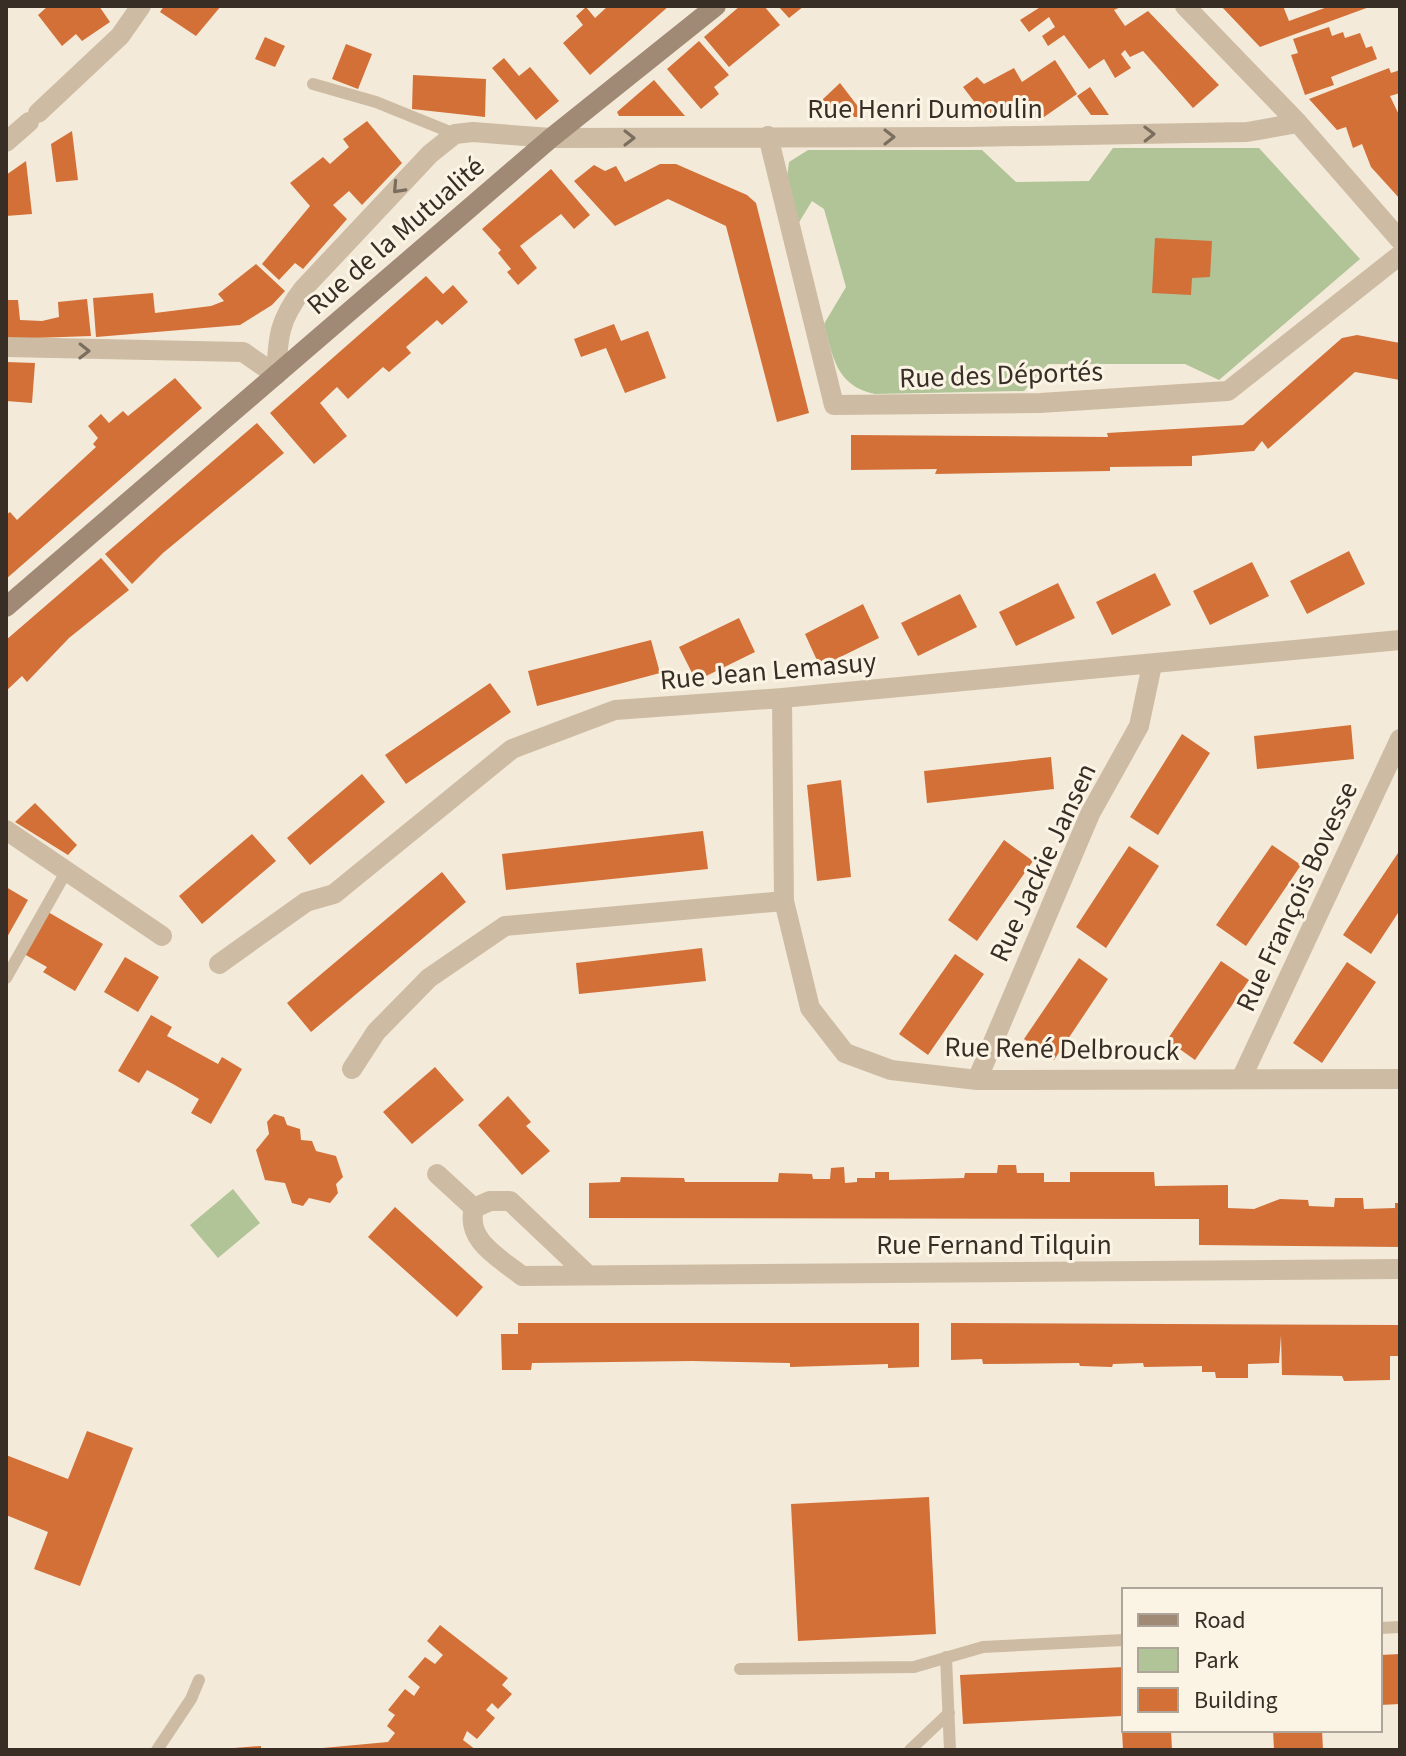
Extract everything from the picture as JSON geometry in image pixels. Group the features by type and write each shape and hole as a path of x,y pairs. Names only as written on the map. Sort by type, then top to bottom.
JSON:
{"street":[{"path":"6,142 120,36 141,6"},
{"name":"Rue de la Mutualité","path":"6,607 551,138 716,6"},
{"path":"1185,6 1298,123 1400,240"},
{"name":"Rue Henri Dumoulin","path":"551,138 1231,133 1298,123"},
{"name":"Rue de la Mutualité","path":"276,375 278,336 284,314 303,289 430,154 455,134 473,132 551,138"},
{"name":"Rue des Déportés","path":"768,136 834,405 1040,403 1228,391 1400,255"},
{"path":"6,347 243,352 276,375"},
{"name":"Rue Jean Lemasuy","path":"219,964 306,902 334,894 512,749 615,710 782,698 1400,640"},
{"name":"Rue Jackie Jansen","path":"977,1080 1090,814 1139,726 1152,665"},
{"name":"Rue René Delbrouck","path":"782,698 784,901 810,1008 845,1053 891,1070 977,1080 1400,1079"},
{"name":"Rue François Bovesse","path":"1242,1077 1400,739"},
{"path":"6,830 162,936"},
{"path":"352,1069 376,1032 429,978 505,926 784,901"},
{"path":"437,1174 474,1208 490,1201 510,1201 588,1275"},
{"name":"Rue Fernand Tilquin","path":"474,1208 471,1221 476,1239 522,1276 1400,1269"}],"lane":[{"path":"313,84 376,102 455,134"},
{"path":"6,978 66,872"},
{"path":"740,1669 914,1667 983,1647 1122,1640"},
{"path":"946,1657 950,1750"},
{"path":"157,1750 191,1699 199,1680"},
{"path":"910,1750 949,1713"}],"green space":[{"path":"1113,148 1259,148 1360,259 1219,380 1185,364 1048,364 1024,391 875,394 862,390 844,377 834,359 824,324 846,287 824,209 812,201 798,224 787,178 789,162 808,150 982,150 1016,182 1089,181"},
{"path":"233,1189 260,1223 218,1258 190,1225"}],"building":[{"path":"48,6 99,6 110,22 82,41 76,34 62,46 38,15"},
{"path":"164,6 221,6 196,36 160,12"},
{"path":"608,6 669,6 590,75 563,43 583,25 576,16 586,7 595,18"},
{"path":"740,6 764,6 780,25 729,67 704,37"},
{"path":"778,6 804,6 789,18"},
{"path":"1042,6 1123,6 1114,10 1125,26 1148,11 1219,85 1193,108 1143,51 1130,57 1125,50 1121,54 1131,68 1115,78 1104,59 1089,69 1064,35 1048,46 1042,36 1055,27 1049,17 1029,32 1020,20"},
{"path":"1221,6 1283,6 1289,21 1330,6 1372,6 1260,47"},
{"path":"1329,27 1332,36 1343,32 1345,38 1360,33 1366,48 1372,46 1377,59 1331,77 1334,85 1305,95 1291,55 1298,53 1293,39"},
{"path":"265,37 285,46 275,67 255,59"},
{"path":"699,41 729,75 714,87 719,94 701,109 667,69"},
{"path":"346,44 372,54 358,89 332,79"},
{"path":"504,58 519,76 530,67 559,101 536,120 492,68"},
{"path":"1055,60 1077,94 1044,117 986,117 963,87 977,77 984,84 1014,68 1022,82"},
{"path":"1389,68 1391,73 1400,70 1400,93 1390,96 1400,117 1400,199 1371,167 1362,144 1353,148 1346,127 1337,130 1309,99"},
{"path":"413,75 486,79 485,117 412,109"},
{"path":"654,80 685,116 619,116 617,112"},
{"path":"840,83 866,117 837,117 822,100"},
{"path":"1090,87 1109,115 1091,115 1077,96"},
{"path":"367,121 402,163 362,205 349,191 333,205 347,219 303,269 295,263 279,280 262,264 310,206 290,183 323,157 330,164 349,147 343,139"},
{"path":"72,131 78,180 56,182 51,144"},
{"path":"26,161 32,214 6,216 6,175"},
{"path":"660,164 676,164 747,195 756,203 809,413 777,422 726,226 668,199 615,226 574,181 594,165 605,171 616,166 625,182"},
{"path":"551,169 590,215 574,229 561,214 520,246 537,268 518,285 507,272 511,269 498,253 501,250 482,229"},
{"path":"1155,238 1212,241 1210,277 1192,278 1191,295 1152,293"},
{"path":"256,264 285,291 272,305 240,325 96,337 93,298 153,293 155,313 211,306 224,301 218,294"},
{"path":"426,276 443,294 453,285 468,302 442,325 437,320 406,347 411,353 389,372 383,367 348,399 337,387 320,403 347,436 314,464 270,413"},
{"path":"87,299 91,336 6,339 6,300 18,300 20,320 42,321 59,317 58,302"},
{"path":"614,324 621,341 648,331 666,378 625,393 606,348 581,357 574,339"},
{"path":"1357,335 1400,343 1400,380 1355,372 1268,449 1262,441 1254,451 1192,456 1192,466 1110,467 1110,471 935,474 937,469 851,470 851,435 1108,437 1107,433 1243,425 1342,338"},
{"path":"6,362 35,363 32,403 6,401"},
{"path":"175,378 202,408 6,579 6,515 10,512 17,520 96,447 93,444 98,438 88,426 101,414 109,423 123,411 128,416"},
{"path":"257,423 284,453 163,553 132,584 105,554"},
{"path":"1349,551 1365,584 1307,614 1290,581"},
{"path":"101,558 129,590 69,638 27,682 22,676 6,691 6,640"},
{"path":"1252,562 1269,596 1210,625 1193,591"},
{"path":"1155,573 1171,605 1112,635 1096,602"},
{"path":"1058,583 1075,618 1016,646 999,612"},
{"path":"960,594 977,627 918,656 901,623"},
{"path":"863,604 879,638 820,667 805,634"},
{"path":"739,618 755,652 696,681 679,647"},
{"path":"651,640 660,673 537,706 528,671"},
{"path":"490,683 511,712 406,784 385,755"},
{"path":"1351,725 1354,759 1257,769 1254,736"},
{"path":"1182,734 1210,753 1158,835 1130,817"},
{"path":"1051,757 1054,789 927,803 924,771"},
{"path":"362,774 385,802 310,865 287,838"},
{"path":"841,780 851,877 817,881 807,785"},
{"path":"35,803 77,845 68,855 15,822"},
{"path":"703,831 708,869 506,890 502,854"},
{"path":"252,834 276,861 202,924 179,896"},
{"path":"1004,840 1033,861 977,941 948,920"},
{"path":"1272,845 1301,865 1246,946 1216,925"},
{"path":"1129,846 1159,866 1106,948 1076,927"},
{"path":"1400,850 1400,910 1371,954 1343,935"},
{"path":"442,872 466,902 311,1032 287,1003"},
{"path":"6,887 28,900 6,939"},
{"path":"48,912 103,944 75,991 43,972 47,967 24,954"},
{"path":"702,948 706,981 579,994 576,963"},
{"path":"955,954 984,974 928,1055 899,1034"},
{"path":"125,957 159,977 138,1012 104,992"},
{"path":"1079,958 1108,979 1054,1060 1024,1039"},
{"path":"1221,961 1249,980 1195,1060 1167,1040"},
{"path":"1347,962 1376,982 1322,1063 1293,1043"},
{"path":"151,1015 172,1027 167,1036 218,1064 222,1057 242,1069 211,1124 191,1113 199,1099 173,1084 147,1070 139,1083 118,1071"},
{"path":"435,1067 464,1100 412,1144 383,1112"},
{"path":"508,1096 531,1122 526,1126 550,1151 522,1175 478,1125"},
{"path":"274,1114 284,1117 287,1125 300,1129 301,1140 312,1141 316,1151 336,1156 343,1177 336,1184 338,1193 330,1203 309,1198 303,1206 292,1203 285,1183 265,1180 256,1150 269,1134 267,1122"},
{"path":"998,1165 1016,1165 1017,1173 1044,1173 1044,1182 1070,1182 1070,1172 1154,1172 1155,1186 1228,1185 1228,1208 1254,1209 1280,1199 1308,1200 1309,1206 1334,1207 1335,1198 1363,1198 1364,1209 1395,1208 1395,1203 1400,1203 1400,1247 1199,1245 1199,1219 589,1218 589,1183 620,1182 621,1177 684,1178 685,1182 778,1182 779,1173 812,1174 813,1179 830,1179 831,1168 844,1167 845,1183 857,1182 857,1178 875,1178 875,1172 889,1172 889,1180 964,1178 965,1173 997,1173"},
{"path":"395,1207 483,1287 457,1317 368,1237"},
{"path":"518,1323 919,1323 919,1367 888,1368 888,1364 790,1367 790,1363 692,1361 532,1363 531,1370 502,1370 501,1334 518,1334"},
{"path":"951,1323 1400,1325 1400,1356 1390,1356 1390,1380 1344,1381 1342,1376 1282,1375 1281,1335 1279,1363 1248,1364 1248,1378 1216,1378 1215,1372 1202,1372 1202,1366 1144,1367 1143,1363 1113,1364 1112,1367 1080,1366 1079,1363 983,1364 982,1359 951,1360"},
{"path":"87,1431 133,1448 80,1586 34,1569 48,1532 6,1515 6,1455 68,1479"},
{"path":"929,1497 936,1634 798,1641 791,1504"},
{"path":"440,1625 508,1678 502,1685 512,1694 498,1709 492,1703 486,1710 495,1718 477,1739 467,1731 463,1740 476,1750 301,1750 388,1742 395,1733 387,1726 395,1715 388,1710 405,1689 414,1696 420,1687 408,1677 425,1657 435,1664 443,1655 427,1641"},
{"path":"1400,1654 1400,1704 1382,1705 1382,1655"},
{"path":"1122,1667 1122,1718 963,1724 960,1675"},
{"path":"1122,1732 1171,1732 1172,1750 1123,1750"},
{"path":"1273,1732 1322,1732 1323,1750 1274,1750"},
{"path":"261,1746 261,1750 234,1750 234,1748"}]}
